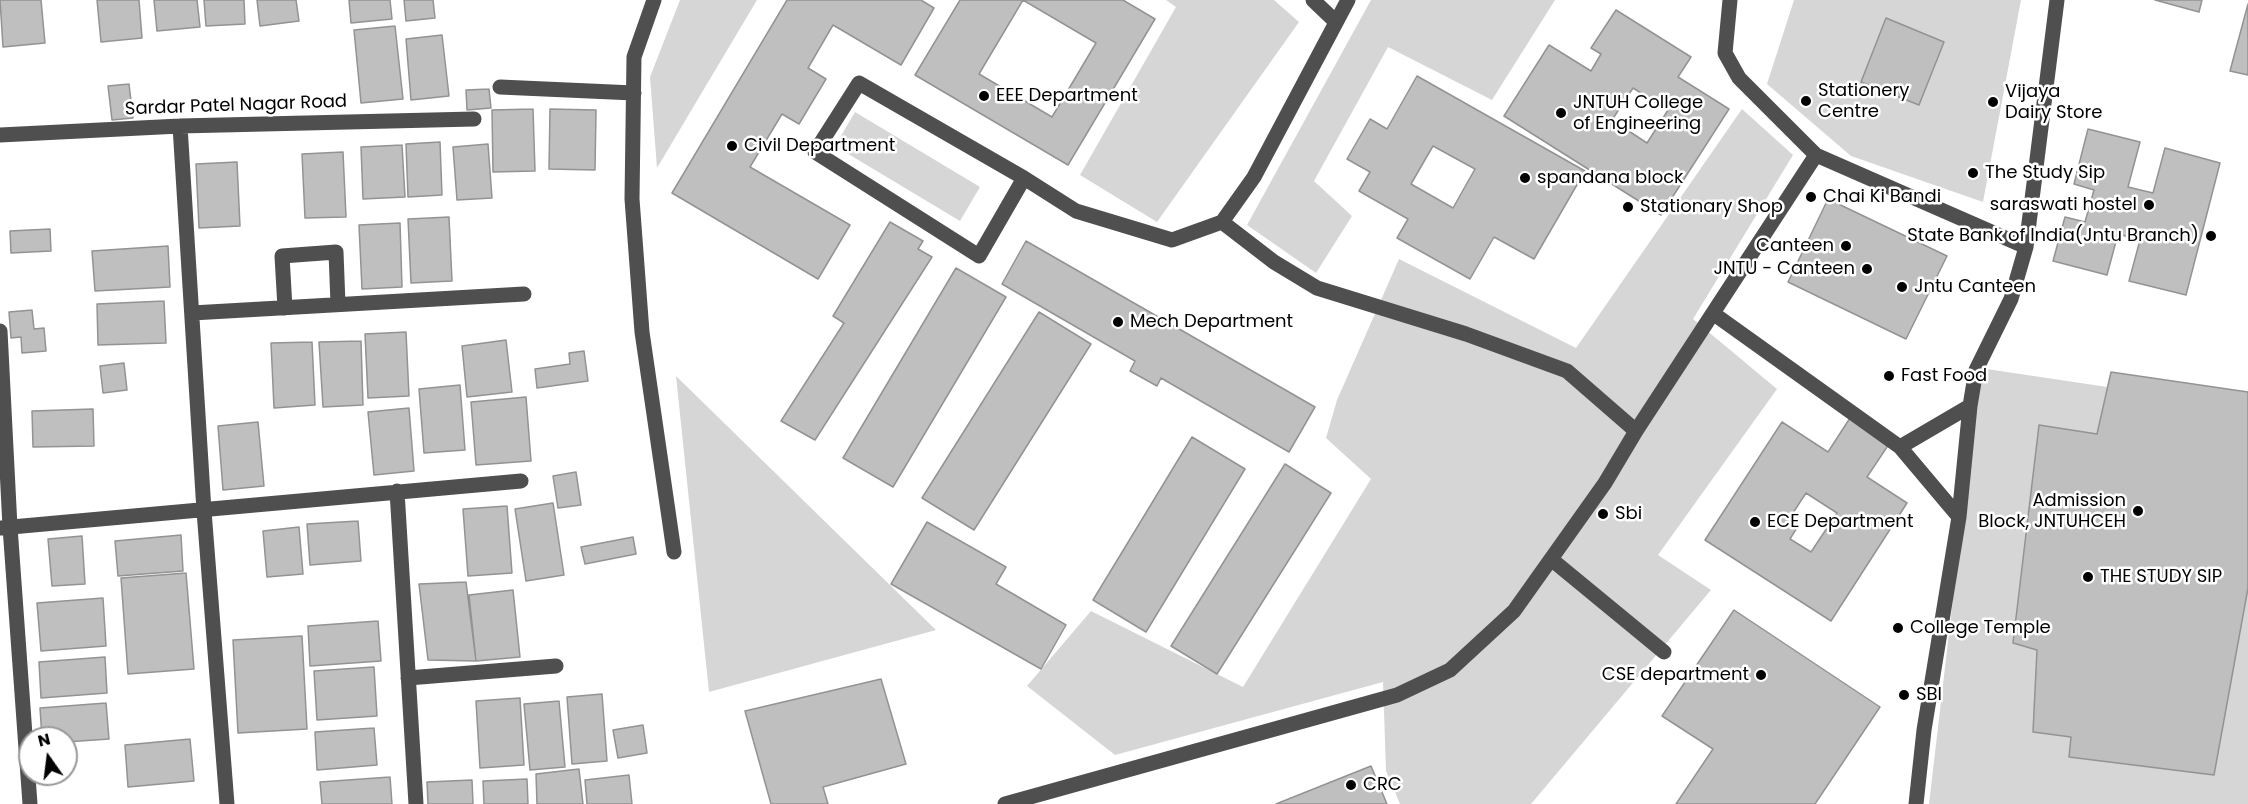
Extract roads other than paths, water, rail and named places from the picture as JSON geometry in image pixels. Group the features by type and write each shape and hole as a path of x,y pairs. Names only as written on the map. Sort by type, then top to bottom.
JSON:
{"street":[{"path":"654,0 634,57 632,199 642,332 674,552"},
{"path":"1313,0 1336,22"},
{"path":"1024,178 979,256 815,152 859,83 1024,178 1076,211 1172,240 1222,222 1254,177 1348,0"},
{"path":"1730,0 1725,53 1738,78 1816,155 2026,247"},
{"path":"1916,804 1924,730 1959,517 1976,369 2011,299 2026,247 2057,0"},
{"path":"500,87 634,93"},
{"name":"Sardar Patel Nagar Road","path":"0,135 180,126 474,119"},
{"path":"180,126 204,511 227,804"},
{"path":"1005,804 1397,695 1450,670 1514,611 1551,559 1605,483 1636,431 1816,155"},
{"path":"1222,222 1274,262 1317,288 1466,334 1567,371 1636,431"},
{"path":"285,308 282,256 336,252 338,304"},
{"path":"192,313 524,294"},
{"path":"1714,314 1900,447 1959,517"},
{"path":"0,331 5,527 30,804"},
{"path":"1900,447 1970,406"},
{"path":"5,527 521,481"},
{"path":"397,491 416,804"},
{"path":"1551,559 1664,652"},
{"path":"408,678 556,666"}],"place":[{"name":"EEE Department","path":"984,96"},
{"name":"Stationery Centre","path":"1806,101"},
{"name":"Vijaya Dairy Store","path":"1993,102"},
{"name":"JNTUH College of Engineering","path":"1561,113"},
{"name":"Civil Department","path":"732,146"},
{"name":"The Study Sip","path":"1973,173"},
{"name":"spandana block","path":"1525,178"},
{"name":"Chai Ki Bandi","path":"1811,197"},
{"name":"saraswati hostel","path":"2149,205"},
{"name":"Stationary Shop","path":"1628,207"},
{"name":"State Bank of India(Jntu Branch)","path":"2211,236"},
{"name":"Canteen","path":"1846,246"},
{"name":"JNTU - Canteen","path":"1867,269"},
{"name":"Jntu Canteen","path":"1902,287"},
{"name":"Mech Department","path":"1118,322"},
{"name":"Fast Food","path":"1889,376"},
{"name":"Admission Block, JNTUHCEH","path":"2138,511"},
{"name":"Sbi","path":"1603,514"},
{"name":"ECE Department","path":"1755,522"},
{"name":"THE STUDY SIP","path":"2088,577"},
{"name":"College Temple","path":"1898,628"},
{"name":"CSE department","path":"1761,675"},
{"name":"SBI","path":"1904,695"},
{"name":"CRC","path":"1351,785"}]}
